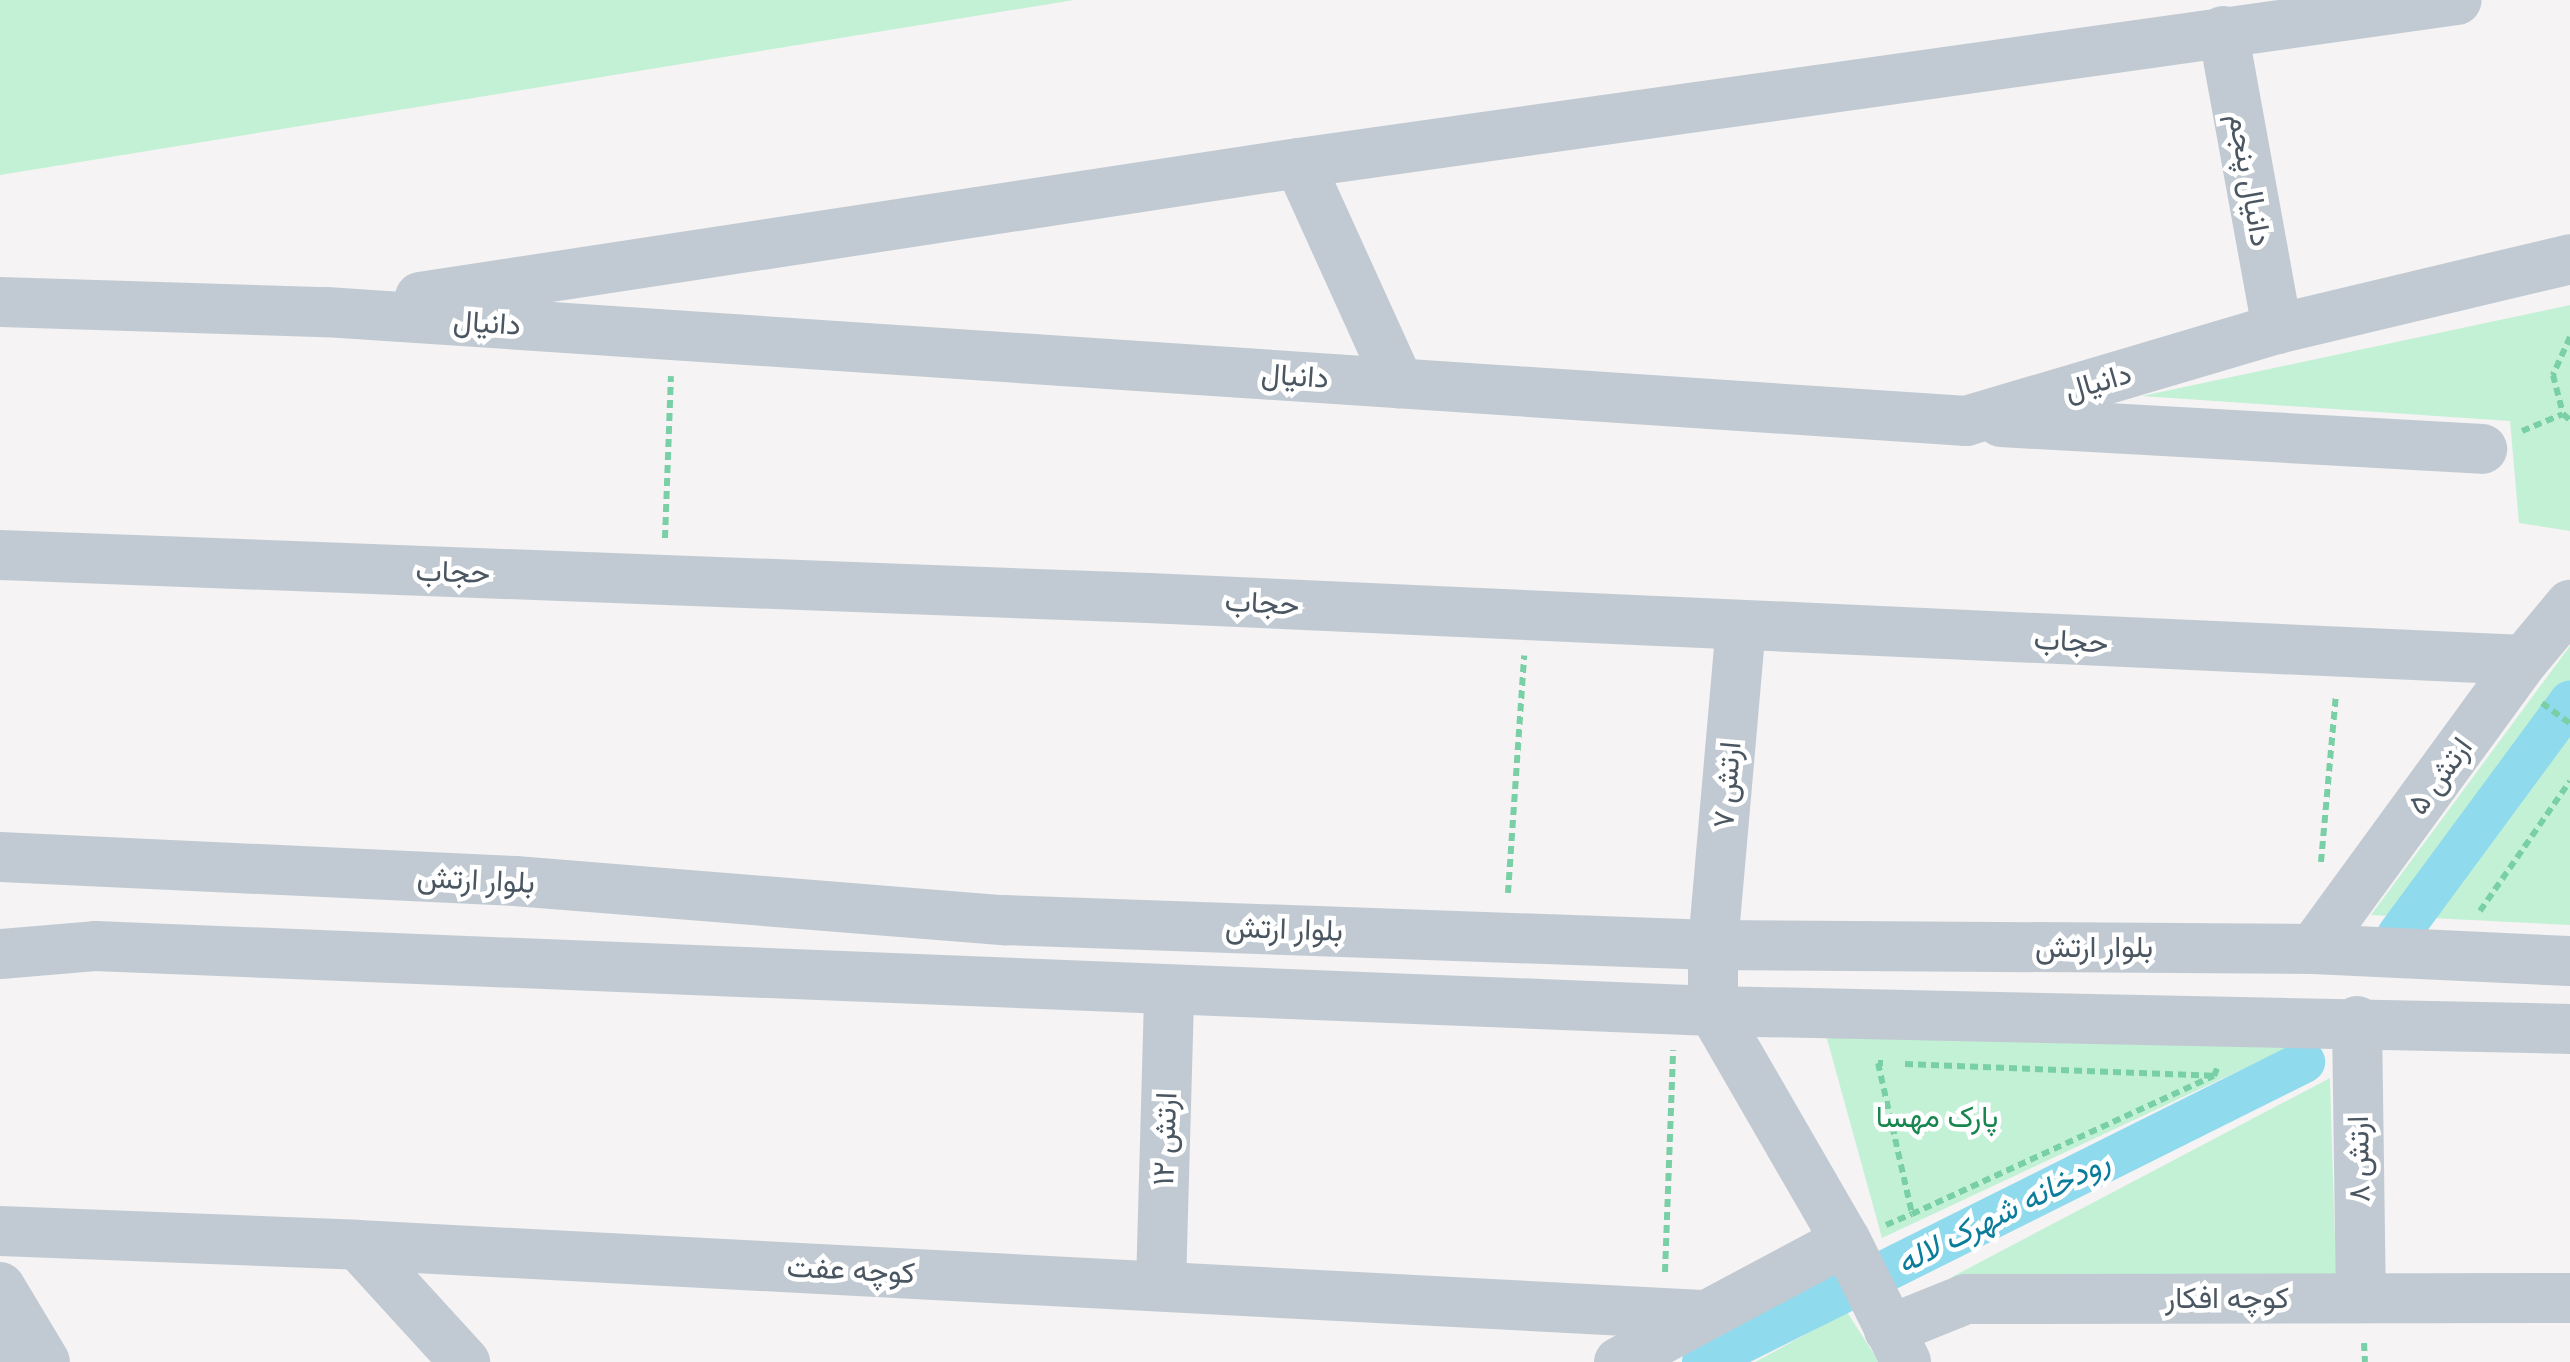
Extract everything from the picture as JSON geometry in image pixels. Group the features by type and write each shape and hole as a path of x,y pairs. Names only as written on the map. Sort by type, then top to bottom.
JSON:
{"street":[{"path":"326,312 1298,164 2457,0"},
{"name":"دانیال پنجم","path":"2223,31 2276,329"},
{"path":"1298,164 1399,383"},
{"name":"دانیال","path":"0,302 326,312 1966,420 2276,329 2570,258"},
{"path":"1966,420 2482,449"},
{"name":"حجاب","path":"0,555 1527,615 2524,660"},
{"name":"ارتش ۵","path":"2313,950 2524,660 2570,605"},
{"name":"ارتش ۷","path":"1694,1010 1713,945 1741,625"},
{"name":"بلوار ارتش","path":"0,856 515,881 1004,920 1713,945 2313,950 2570,961"},
{"path":"1002,984 1004,920"},
{"path":"0,954 95,946 1169,992 1694,1010 2357,1021 2570,1029"},
{"name":"ارتش ۱۲","path":"1161,1286 1169,992"},
{"path":"1694,1010 1851,1252 1892,1335"},
{"name":"ارتش ۸","path":"2357,1021 2361,1298"},
{"name":"کوچه عفت","path":"0,1231 358,1245 1682,1314"},
{"path":"358,1245 466,1362"},
{"path":"1620,1362 1682,1314 1851,1252"},
{"path":"0,1287 45,1362"},
{"name":"کوچه افکار","path":"1892,1335 1966,1299 2570,1298"}],"path":[{"path":"664,580 672,335"},
{"path":"2570,337 2554,375 2563,414 2570,420"},
{"path":"1505,937 1527,615"},
{"path":"2320,870 2340,654"},
{"path":"2498,912 2480,910 2570,782"},
{"path":"1682,1314 1694,1010"},
{"path":"1878,1063 1976,1067 2214,1076 1912,1214 1878,1063"}],"green space":[{"path":"0,0 1074,0 0,175"},
{"path":"2570,305 2570,531 2519,523 2510,421 2142,396"},
{"path":"2570,646 2570,925 2371,915"},
{"name":"پارک مهسا","path":"1824,1028 2294,1045 1882,1238"},
{"path":"2330,1078 2336,1277 1950,1278"},
{"path":"1847,1312 1879,1362 1755,1362"}],"waterway":[{"name":"رودخانه شهرک لاله","path":"2398,935 2570,702"},
{"name":"رودخانه شهرک لاله","path":"1703,1362 2304,1062"}]}
